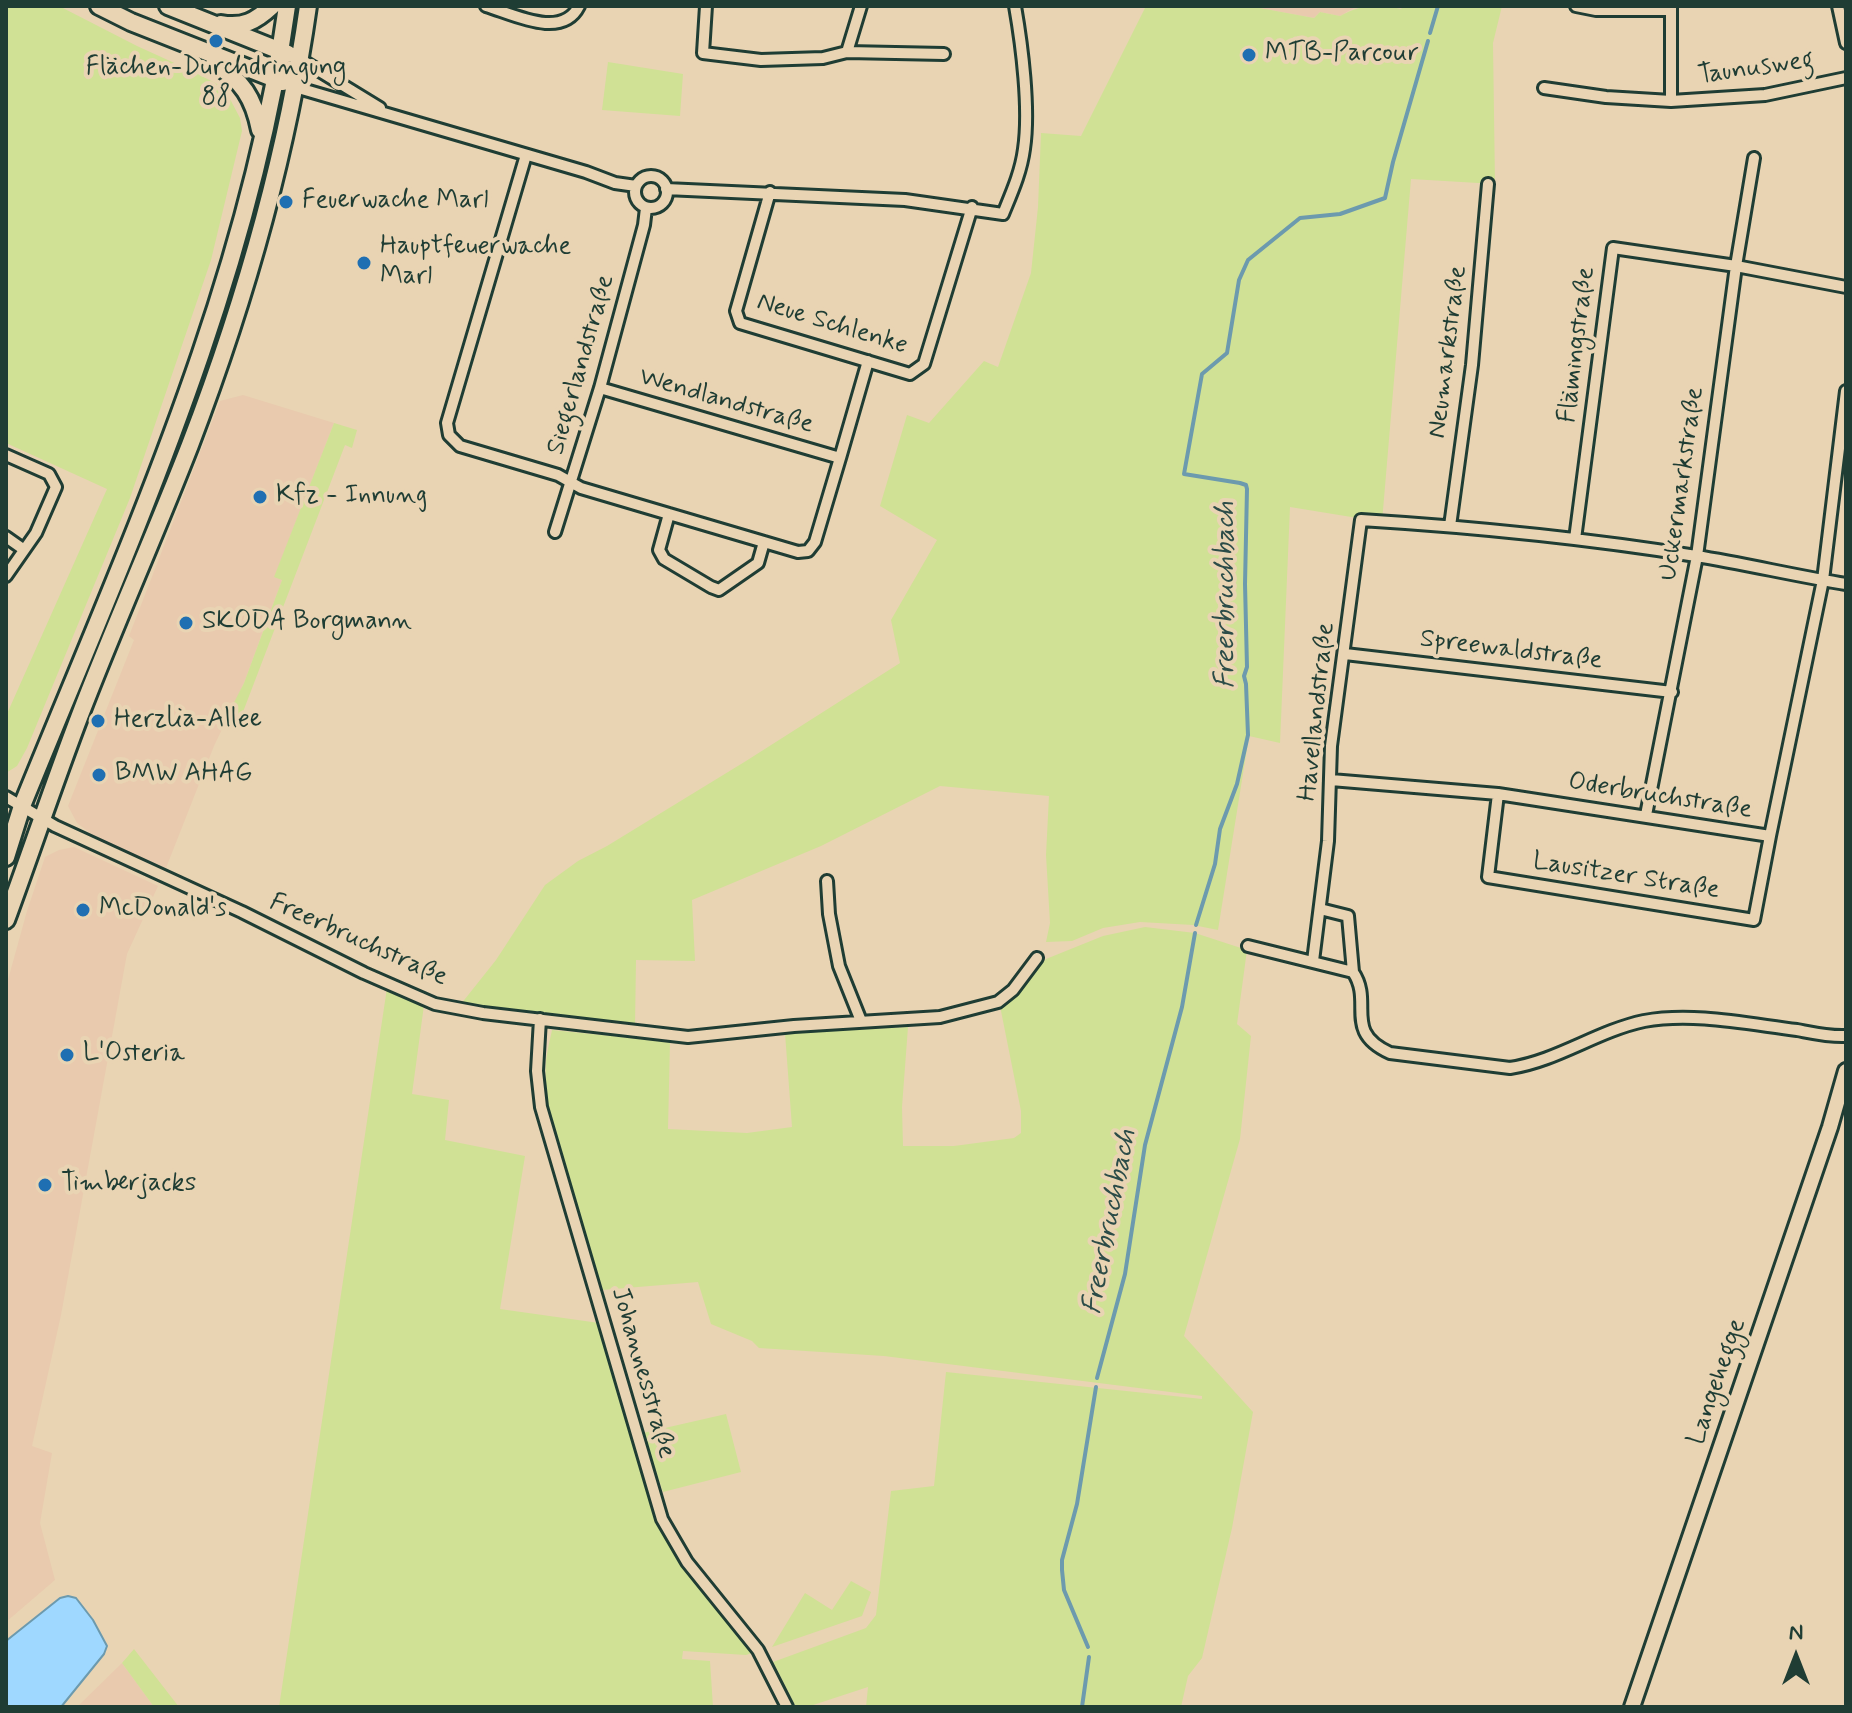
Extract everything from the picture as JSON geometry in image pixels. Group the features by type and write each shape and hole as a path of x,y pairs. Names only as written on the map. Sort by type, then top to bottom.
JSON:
{"main road":[{"path":"99,6 295,87"},
{"path":"168,6 300,59"},
{"path":"200,20 231,26 248,24 272,6"},
{"path":"6,857 22,806 149,491 196,365 245,209 281,52 287,6"},
{"path":"6,920 80,715 191,443 220,359 271,192 295,87 308,6"},
{"path":"147,28 238,80 256,112 261,139"}],"street":[{"path":"486,6 557,24 567,20 579,6"},
{"path":"706,6 703,53 761,60 823,58 847,52 944,54"},
{"path":"847,52 861,6"},
{"path":"666,189 911,200 1003,214 1016,182 1026,132 1020,33 1015,6"},
{"name":"Taunusweg","path":"1576,6 1596,10 1671,8 1671,101"},
{"name":"Taunusweg","path":"1838,6 1846,43"},
{"path":"300,59 392,115"},
{"name":"Taunusweg","path":"1544,88 1606,97 1671,101 1765,95 1846,78"},
{"path":"295,87 615,183 636,186"},
{"name":"Wendlandstraße","path":"526,155 447,423 449,435 460,446 572,481 581,488 798,552 808,551 815,542 868,361"},
{"name":"Uckermarkstraße","path":"1646,815 1697,556 1736,266 1754,158"},
{"path":"645,177 662,181 666,189 666,198 660,206 646,208 635,197 636,186 645,177"},
{"name":"Neumarkstraße","path":"1450,526 1472,365 1488,184"},
{"name":"Neue Schlenke","path":"770,192 736,311 740,323 910,374 924,364 972,207"},
{"name":"Siegerlandstraße","path":"555,532 600,388 646,208"},
{"name":"Flämingstraße","path":"1575,539 1613,248 1736,266 1846,287"},
{"name":"Wendlandstraße","path":"600,388 840,458"},
{"path":"1823,580 1846,391"},
{"path":"6,455 49,474 56,487 36,533 6,576"},
{"path":"669,514 659,550 664,559 719,590 758,563 764,542"},
{"name":"Havellandstraße","path":"1313,961 1328,841 1331,746 1361,520 1450,526"},
{"path":"1450,526 1697,556 1846,584"},
{"path":"6,537 23,549"},
{"name":"Oderbruchstraße","path":"1331,780 1498,794 1770,836 1823,580"},
{"name":"Spreewaldstraße","path":"1345,654 1672,692"},
{"name":"Lausitzer Straße","path":"1498,794 1488,877 1754,920 1770,836"},
{"name":"Freerbruchstraße","path":"6,797 43,818 364,973 435,1004 688,1037 940,1017 998,1002 1013,990 1037,958"},
{"path":"827,881 829,914 839,966 861,1021"},
{"path":"1320,909 1348,916 1353,972 1359,980 1364,1030 1373,1046 1400,1055 1510,1068 1552,1056 1605,1032 1644,1021 1677,1018 1748,1023 1846,1036"},
{"path":"1248,946 1353,972"},
{"name":"Johannesstraße","path":"540,1019 537,1071 541,1107 662,1519 687,1562 758,1650 787,1707"},
{"name":"Langehegge","path":"1632,1707 1830,1127 1846,1071"}],"shaded area":[{"path":"1249,6 1357,6 1340,16 1320,12 1314,18"},
{"path":"243,395 334,423 275,576 282,580 244,683 214,746 166,868 98,839 77,823 68,806 134,640 129,636 220,401"},
{"path":"74,847 158,886 127,954 61,1315 32,1446 52,1453 40,1523 55,1580 6,1622 6,987 45,857"},
{"path":"122,1663 154,1707 77,1707"}],"green space":[{"path":"6,6 59,6 217,84 230,99 240,118 242,131 211,260 130,498 27,748 17,766 6,773 6,716 107,489 6,443"},
{"path":"1146,6 1249,6 1314,18 1320,12 1340,16 1369,6 1401,9 1403,6 1502,6 1493,43 1495,184 1411,179 1382,522 1290,507 1280,743 1249,736 1218,930 1193,925 1140,922 1103,928 1072,941 1046,942 1050,923 1046,855 1049,796 940,786 821,846 692,900 695,961 636,960 635,1026 461,1004 496,960 545,885 578,861 746,761 900,663 891,620 937,540 880,506 907,415 929,423 984,361 998,367 1031,273 1041,133 1081,136"},
{"path":"608,62 683,74 680,116 602,110"},
{"path":"334,423 357,430 352,448 345,445 238,725 226,718 244,683 282,580 274,577"},
{"path":"1145,927 1195,933 1247,950 1237,1024 1251,1036 1240,1139 1184,1336 1253,1412 1232,1528 1202,1658 1188,1676 1181,1707 866,1707 868,1687 807,1707 796,1707 773,1662 866,1628 876,1615 891,1491 934,1486 946,1372 1202,1399 1202,1396 884,1356 759,1348 752,1341 711,1324 698,1282 602,1290 565,1176 550,1115 546,1061 552,1030 670,1042 668,1129 747,1133 792,1127 785,1033 908,1027 902,1107 903,1146 954,1146 1014,1138 1021,1133 1021,1111 1000,1006 1014,996 1046,959 1103,936"},
{"path":"387,988 424,1005 412,1094 449,1100 445,1140 525,1156 500,1309 599,1323 659,1523 691,1577 750,1648 752,1653 746,1655 683,1651 682,1659 710,1661 713,1707 279,1707"},
{"path":"726,1414 741,1472 663,1492 643,1433"},
{"path":"851,1581 871,1592 862,1616 772,1647 805,1593 832,1610"},
{"path":"134,1649 179,1707 154,1707 122,1663"}],"water":[{"path":"60,1598 76,1598 93,1620 107,1646 104,1654 61,1707 6,1707 6,1641"}],"waterway":[{"name":"Freerbruchbach","path":"1430,33 1438,6"},
{"name":"Freerbruchbach","path":"1196,925 1248,735 1244,676 1247,667 1247,489 1240,483 1184,474 1202,374 1227,353 1239,280 1248,260 1300,218 1340,214 1385,198 1428,41"},
{"name":"Freerbruchbach","path":"1097,1378 1125,1274 1145,1145 1182,1007 1195,933"},
{"name":"Freerbruchbach","path":"1088,1647 1064,1590 1062,1560 1077,1504 1096,1387"},
{"name":"Freerbruchbach","path":"1082,1707 1089,1657"}],"place":[{"name":"Flächen-Durchdringung 88","path":"216,41"},
{"name":"MTB-Parcour","path":"1249,55"},
{"name":"Feuerwache Marl","path":"286,202"},
{"name":"Hauptfeuerwache Marl","path":"364,263"},
{"name":"Kfz - Innung","path":"260,497"},
{"name":"SKODA Borgmann","path":"186,623"},
{"name":"Herzlia-Allee","path":"98,721"},
{"name":"BMW AHAG","path":"99,775"},
{"name":"McDonald's","path":"83,910"},
{"name":"L'Osteria","path":"67,1055"},
{"name":"Timberjacks","path":"45,1185"}]}
